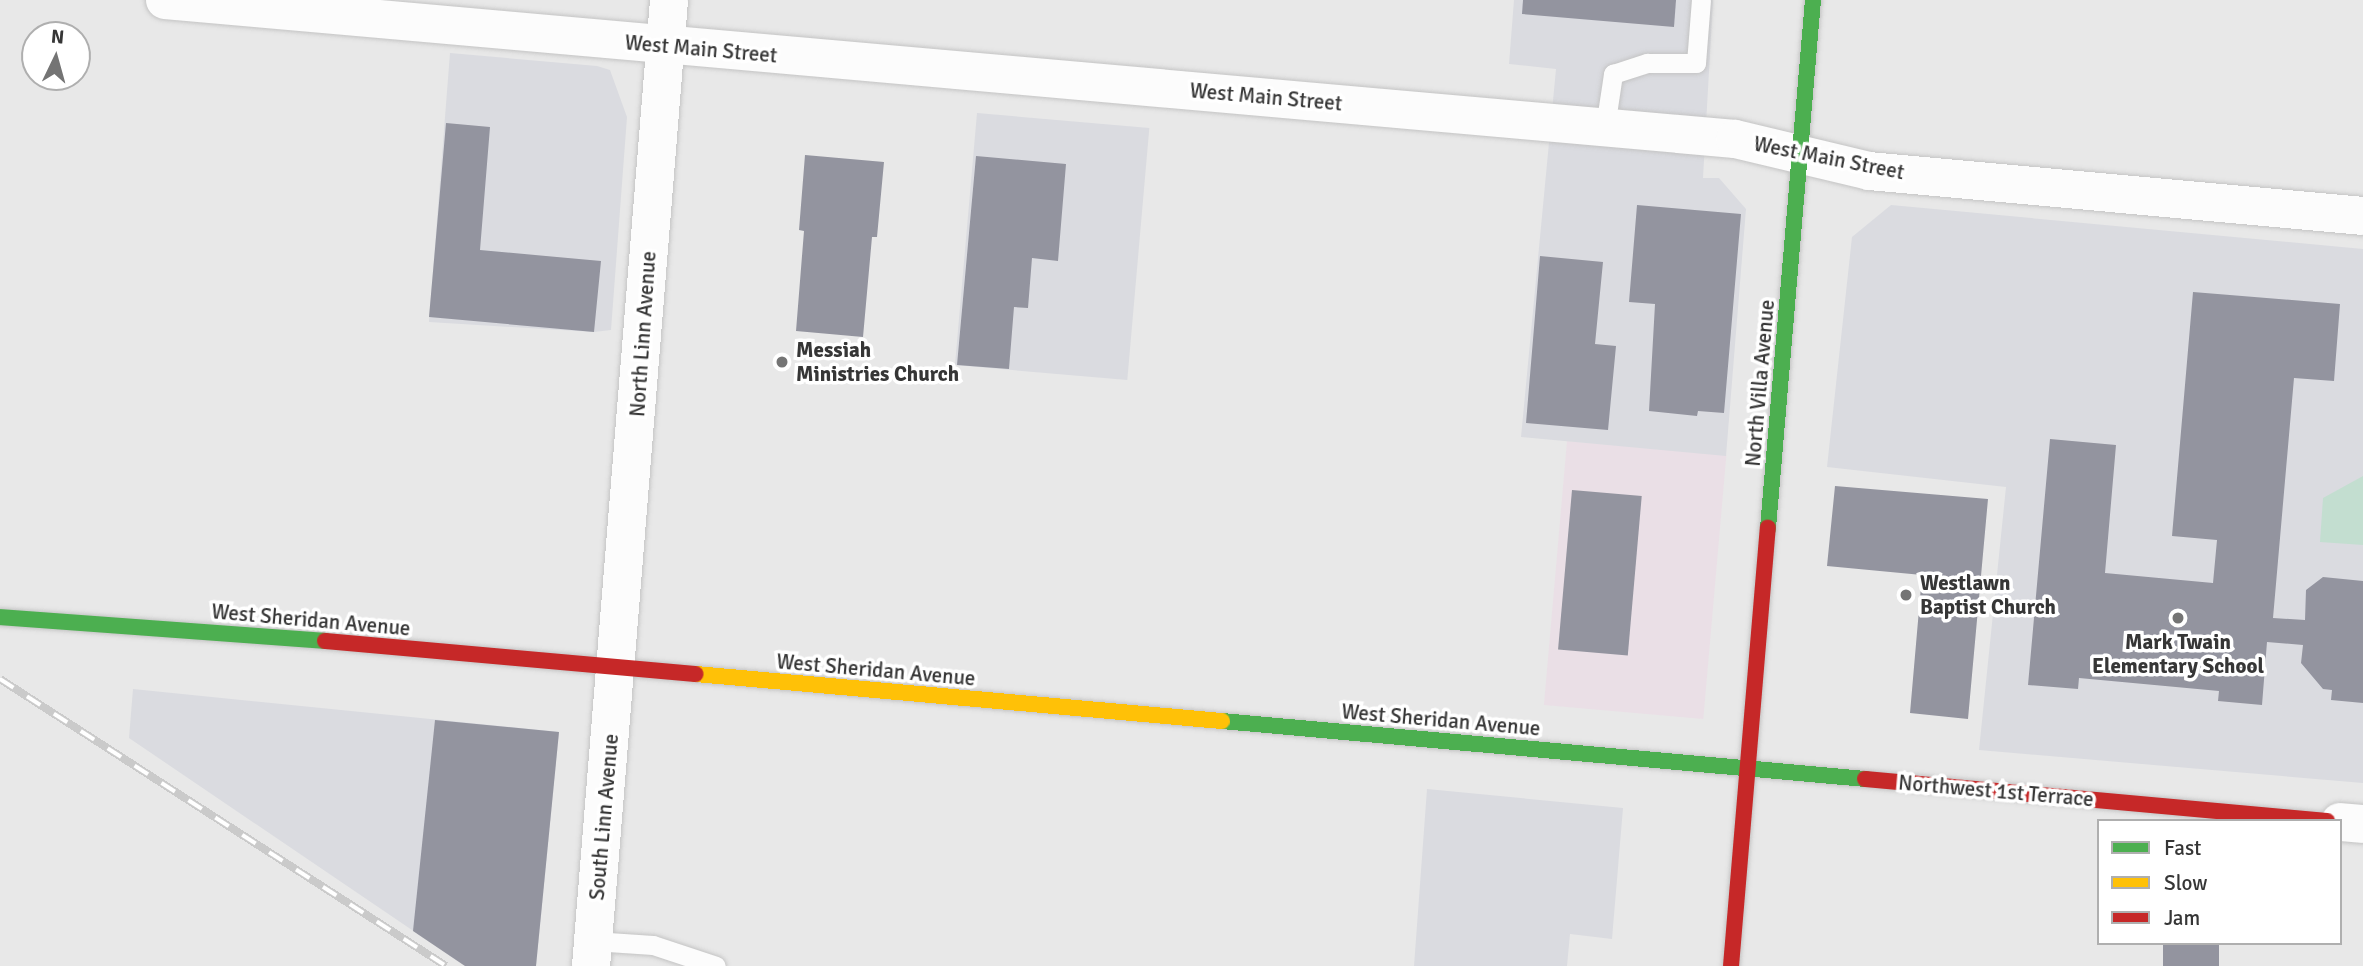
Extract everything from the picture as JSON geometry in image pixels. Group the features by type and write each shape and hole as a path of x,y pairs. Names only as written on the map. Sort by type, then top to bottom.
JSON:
{"street":[{"name":"West Main Street","path":"165,0 1735,139 1869,171 2363,216"},
{"name":"North Linn Avenue","path":"617,667 669,0"},
{"name":"North Villa Avenue","path":"1731,966 1814,0"},
{"name":"West Sheridan Avenue","path":"0,617 366,644 1749,769"},
{"name":"South Linn Avenue","path":"592,954 617,667"},
{"name":"Northwest 1st Terrace","path":"1749,769 2305,819"},
{"path":"2342,822 2363,824"}],"lane":[{"path":"1605,127 1613,74 1647,63 1696,63 1701,0"},
{"path":"592,954 653,945 716,966"}],"shaded area":[{"path":"1514,0 1713,0 1703,178 1719,178 1746,209 1726,456 1521,437 1556,69 1509,64"},
{"path":"450,53 597,66 610,70 627,117 611,330 594,332 429,322"},
{"path":"977,113 1149,128 1127,380 955,365"},
{"name":"Mark Twain Elementary School","path":"1891,205 2363,249 2363,783 1979,750 2006,487 1827,467 1852,237"},
{"path":"1567,441 1726,455 1703,719 1544,705"},
{"path":"133,689 559,732 536,966 465,966 129,738"},
{"path":"1427,789 1623,808 1612,939 1570,934 1567,966 1414,966"}],"green space":[{"path":"2363,476 2363,545 2320,542 2323,498"}],"building":[{"path":"1523,0 1676,0 1674,27 1522,14"},
{"path":"446,123 490,127 480,250 601,261 594,332 429,317"},
{"path":"805,155 884,162 877,237 872,237 863,337 796,331 804,231 799,230"},
{"path":"976,156 1066,164 1058,261 1032,258 1028,308 1014,307 1009,369 957,365"},
{"path":"1637,205 1741,214 1724,413 1698,411 1697,416 1649,411 1655,304 1629,302"},
{"path":"1540,256 1603,262 1595,344 1616,346 1608,430 1526,423"},
{"path":"2193,292 2340,304 2334,381 2294,378 2273,618 2305,620 2306,590 2323,577 2363,581 2363,703 2331,700 2332,690 2323,689 2301,663 2303,645 2267,642 2262,705 2218,701 2219,691 2079,678 2078,689 2028,685 2050,439 2116,445 2105,573 2213,583 2217,540 2172,536"},
{"path":"1835,486 1988,499 1968,719 1910,713 1922,575 1827,566"},
{"path":"1572,490 1642,496 1628,655 1558,649"},
{"path":"435,720 559,732 536,966 465,966 413,931"},
{"path":"2163,945 2219,945 2219,966 2163,966"}],"railway":[{"path":"0,679 446,966"}],"traffic: fast":[{"path":"1768,528 1813,0"},
{"path":"0,617 325,641"},
{"path":"1222,721 1865,779"}],"traffic: slow":[{"path":"696,674 1222,721"}],"traffic: jam":[{"path":"1731,966 1768,528"},
{"path":"325,641 696,674"},
{"path":"1865,779 2305,819"}],"place":[{"name":"Messiah Ministries Church","path":"782,362"},
{"name":"Westlawn Baptist Church","path":"1906,595"},
{"name":"Mark Twain Elementary School","path":"2178,618"}]}
